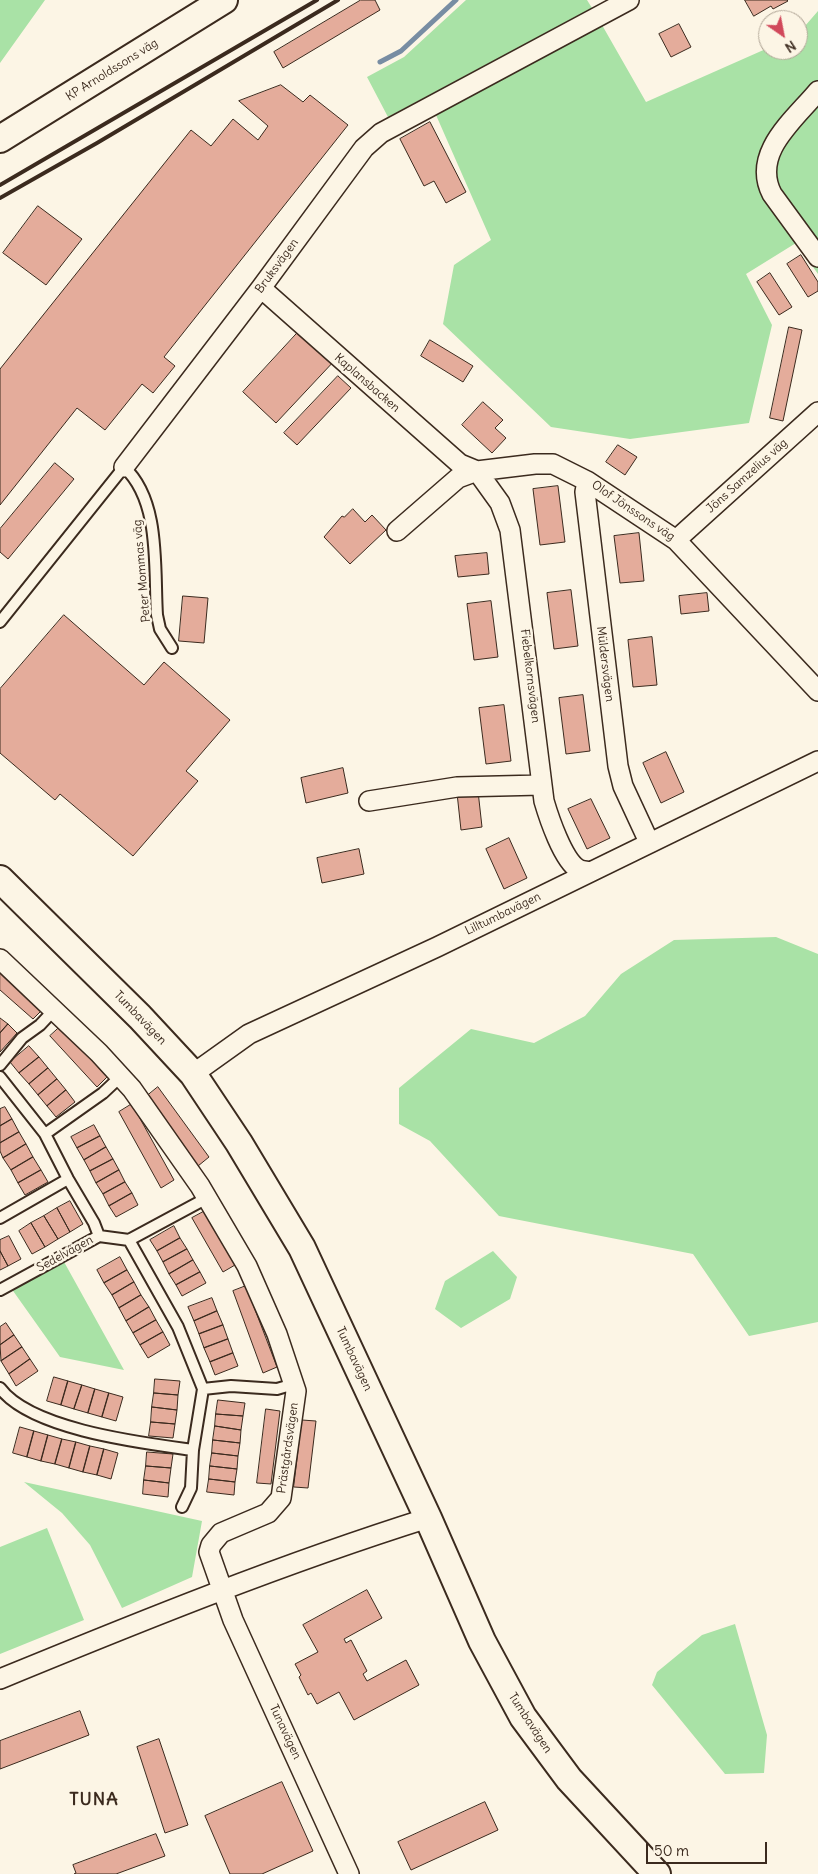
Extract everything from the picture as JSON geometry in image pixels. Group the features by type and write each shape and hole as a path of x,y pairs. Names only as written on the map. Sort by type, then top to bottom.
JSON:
{"main road":[{"name":"KP Arnoldssons väg","path":"0,139 224,0"},
{"name":"Tumbavägen","path":"0,879 140,1017 193,1074 239,1143 302,1248 428,1518 482,1641 530,1726 569,1779 657,1874"}],"street":[{"name":"Bruksvägen","path":"124,467 261,288 364,148 381,133 629,0"},
{"path":"818,91 774,144 766,160 765,175 768,186 818,258"},
{"name":"Kaplansbacken","path":"261,288 460,464 477,471"},
{"name":"Jöns Samzelius väg","path":"676,540 818,412"},
{"name":"Olof Jönssons väg","path":"396,531 458,478 477,471 536,464 553,464 587,481 676,540 818,691"},
{"name":"Fiebelkornsvägen","path":"477,471 500,503 510,530 540,757 541,785 548,812 558,839 572,863 579,870 590,872"},
{"name":"Müldersvägen","path":"587,481 585,492 618,766 623,786 649,842"},
{"name":"Lilltumbavägen","path":"193,1074 249,1034 818,761"},
{"path":"369,801 457,787 541,785"},
{"path":"0,958 99,1053 132,1089 207,1198"},
{"name":"Prästgårdsvägen","path":"207,1198 247,1266 277,1334 296,1391 281,1498 268,1514 221,1533 210,1545 210,1558 222,1589"},
{"path":"0,1679 222,1589 428,1518"},
{"name":"Tunavägen","path":"222,1589 234,1620 349,1874"}],"lane":[{"name":"Bruksvägen","path":"0,622 124,467"},
{"name":"Peter Mommas väg","path":"124,467 139,483 151,519 160,629 172,648"},
{"path":"0,1065 22,1038 40,1025 54,1010"},
{"name":"Sedelvägen","path":"0,1077 45,1134 68,1179 94,1223 99,1236 0,1290"},
{"path":"45,1134 103,1093 120,1077"},
{"path":"0,1218 68,1179"},
{"path":"99,1236 129,1240 207,1198"},
{"path":"129,1240 178,1327 203,1389 193,1450 191,1488 182,1507"},
{"name":"Prästgårdsvägen","path":"203,1389 231,1386 277,1389 294,1384"},
{"path":"0,1388 18,1406 62,1424 118,1439 193,1450"}],"green space":[{"path":"0,0 45,0 0,63"},
{"path":"466,0 587,0 592,8 388,117 367,77 404,57"},
{"path":"818,11 818,274 796,243 746,274 772,325 749,423 630,439 551,427 443,324 454,265 491,240 436,115 602,25 646,102 758,52 758,60 808,60 808,22"},
{"path":"776,937 818,954 818,1322 749,1336 693,1254 499,1216 430,1141 399,1124 399,1088 471,1029 534,1043 585,1016 621,974 674,940"},
{"path":"493,1251 517,1277 510,1299 461,1328 435,1309 445,1281"},
{"path":"63,1260 124,1370 60,1357 11,1288"},
{"path":"24,1482 202,1521 192,1577 122,1608 90,1545 62,1513"},
{"path":"47,1528 84,1620 0,1654 0,1547"},
{"path":"735,1624 767,1735 764,1773 725,1774 652,1685 657,1672 702,1635"}],"building":[{"path":"361,0 375,0 380,10 283,68 274,52"},
{"path":"745,0 788,1 773,9 771,6 764,10 758,10 758,14 754,16"},
{"path":"679,24 691,47 671,57 659,34"},
{"path":"281,85 303,102 310,95 348,125 164,357 175,366 153,393 142,384 105,430 77,408 0,505 0,369 191,130 211,146 233,119 258,140 268,126 239,101"},
{"path":"430,122 466,192 446,203 434,181 424,186 400,139"},
{"path":"38,206 82,239 46,285 3,253"},
{"path":"801,255 818,282 818,291 808,297 787,264"},
{"path":"770,273 792,307 779,315 757,282"},
{"path":"789,327 802,330 783,421 770,418"},
{"path":"302,328 336,359 276,423 243,392"},
{"path":"430,340 473,366 463,382 421,356"},
{"path":"338,376 351,388 297,445 284,433"},
{"path":"483,402 503,420 495,428 506,438 492,453 462,425"},
{"path":"618,445 637,457 625,475 606,462"},
{"path":"55,463 74,479 8,559 0,552 0,529"},
{"path":"558,486 565,542 540,545 533,489"},
{"path":"353,509 365,522 372,515 386,530 350,564 324,537 342,516 344,517"},
{"path":"639,533 644,581 620,583 614,536"},
{"path":"487,553 489,574 458,577 455,556"},
{"path":"571,590 578,646 554,649 547,593"},
{"path":"707,593 709,611 681,614 679,596"},
{"path":"183,596 208,598 204,643 179,641"},
{"path":"491,601 498,657 474,660 467,604"},
{"path":"64,615 144,685 164,662 230,720 186,771 198,781 133,856 60,794 55,800 0,753 0,689"},
{"path":"652,637 657,685 633,687 628,640"},
{"path":"583,695 590,751 566,754 559,698"},
{"path":"504,705 511,761 486,764 479,708"},
{"path":"666,752 684,792 661,803 643,763"},
{"path":"343,768 348,793 306,803 301,778"},
{"path":"478,791 482,827 461,830 457,793"},
{"path":"591,799 610,838 587,849 568,809"},
{"path":"509,838 527,878 504,889 486,849"},
{"path":"359,849 364,874 322,883 317,858"},
{"path":"0,971 43,1009 33,1019 0,990"},
{"path":"0,1018 8,1024 0,1033"},
{"path":"8,1024 17,1033 0,1052 0,1033"},
{"path":"61,1026 107,1077 97,1087 50,1036"},
{"path":"29,1046 39,1057 19,1073 10,1062"},
{"path":"39,1057 48,1068 29,1084 19,1073"},
{"path":"48,1068 57,1079 38,1095 29,1084"},
{"path":"57,1079 66,1090 47,1106 38,1095"},
{"path":"158,1087 209,1157 198,1166 147,1096"},
{"path":"66,1090 75,1102 56,1117 47,1106"},
{"path":"132,1104 174,1180 161,1188 119,1112"},
{"path":"5,1107 12,1119 0,1126 0,1109"},
{"path":"12,1119 19,1132 0,1143 0,1126"},
{"path":"94,1125 100,1136 77,1148 71,1137"},
{"path":"19,1132 26,1144 3,1158 0,1151 0,1143"},
{"path":"100,1136 106,1147 84,1160 77,1148"},
{"path":"26,1144 33,1157 11,1170 3,1158"},
{"path":"106,1147 113,1159 90,1171 84,1160"},
{"path":"33,1157 41,1170 18,1183 11,1170"},
{"path":"113,1159 119,1170 96,1183 90,1171"},
{"path":"41,1170 48,1182 25,1195 18,1183"},
{"path":"119,1170 125,1182 103,1194 96,1183"},
{"path":"125,1182 132,1193 109,1206 103,1194"},
{"path":"132,1193 138,1205 116,1217 109,1206"},
{"path":"70,1201 83,1224 70,1232 57,1208"},
{"path":"57,1208 70,1232 58,1239 44,1216"},
{"path":"205,1211 235,1265 223,1272 192,1218"},
{"path":"44,1216 58,1239 45,1247 31,1223"},
{"path":"31,1223 45,1247 32,1254 19,1231"},
{"path":"174,1226 180,1238 157,1251 150,1240"},
{"path":"9,1236 21,1259 8,1266 0,1251 0,1240"},
{"path":"180,1238 187,1249 163,1262 157,1251"},
{"path":"187,1249 193,1260 169,1274 163,1262"},
{"path":"0,1251 8,1266 0,1270"},
{"path":"120,1257 127,1270 104,1283 97,1270"},
{"path":"193,1260 200,1272 176,1285 169,1274"},
{"path":"127,1270 134,1282 112,1295 104,1283"},
{"path":"200,1272 206,1283 182,1296 176,1285"},
{"path":"134,1282 141,1295 119,1308 112,1295"},
{"path":"246,1286 277,1367 263,1373 233,1291"},
{"path":"141,1295 149,1307 126,1321 119,1308"},
{"path":"212,1298 217,1311 194,1321 188,1307"},
{"path":"149,1307 156,1320 133,1333 126,1321"},
{"path":"217,1311 223,1325 199,1334 194,1321"},
{"path":"156,1320 163,1332 140,1345 133,1333"},
{"path":"6,1323 14,1335 0,1345 0,1327"},
{"path":"223,1325 228,1339 204,1348 199,1334"},
{"path":"163,1332 170,1345 148,1358 140,1345"},
{"path":"14,1335 22,1347 1,1361 0,1345"},
{"path":"228,1339 233,1353 210,1362 204,1348"},
{"path":"22,1347 30,1359 9,1374 1,1361"},
{"path":"233,1353 238,1366 215,1375 210,1362"},
{"path":"30,1359 38,1371 16,1386 9,1374"},
{"path":"54,1377 68,1381 61,1405 47,1401"},
{"path":"155,1379 180,1381 178,1395 154,1393"},
{"path":"68,1381 82,1385 74,1409 61,1405"},
{"path":"82,1385 95,1389 88,1413 74,1409"},
{"path":"95,1389 109,1393 102,1417 88,1413"},
{"path":"109,1393 123,1397 116,1421 102,1417"},
{"path":"154,1393 178,1395 177,1410 152,1407"},
{"path":"218,1400 245,1403 243,1416 216,1414"},
{"path":"152,1407 177,1410 175,1424 151,1422"},
{"path":"266,1409 280,1411 271,1484 257,1483"},
{"path":"216,1414 243,1416 241,1430 215,1426"},
{"path":"302,1420 316,1421 308,1488 294,1487"},
{"path":"151,1422 175,1424 173,1438 149,1436"},
{"path":"215,1426 241,1430 240,1443 213,1440"},
{"path":"20,1427 34,1431 27,1457 13,1453"},
{"path":"34,1431 48,1435 41,1461 27,1457"},
{"path":"48,1435 62,1439 55,1464 41,1461"},
{"path":"62,1439 76,1442 69,1468 55,1464"},
{"path":"213,1440 240,1443 238,1456 212,1453"},
{"path":"76,1442 90,1446 83,1472 69,1468"},
{"path":"90,1446 104,1449 97,1475 83,1472"},
{"path":"104,1449 118,1453 111,1479 97,1475"},
{"path":"147,1452 173,1454 171,1468 146,1466"},
{"path":"212,1453 238,1456 237,1469 210,1466"},
{"path":"146,1466 171,1468 169,1483 144,1480"},
{"path":"210,1466 237,1469 235,1482 209,1479"},
{"path":"209,1479 235,1482 234,1495 207,1492"},
{"path":"144,1480 169,1483 168,1497 143,1494"},
{"path":"367,1590 382,1618 344,1639 346,1643 351,1640 367,1671 363,1674 367,1681 406,1660 419,1685 354,1720 339,1692 317,1704 311,1693 308,1695 295,1664 318,1652 303,1625"},
{"path":"80,1711 89,1735 0,1769 0,1741"},
{"path":"159,1739 188,1825 165,1833 137,1747"},
{"path":"282,1782 313,1851 262,1874 230,1874 205,1816"},
{"path":"485,1802 498,1830 411,1870 398,1842"},
{"path":"156,1834 165,1856 116,1874 74,1874 76,1873 73,1865"}],"waterway":[{"path":"380,62 401,51 456,0"}],"railway":[{"path":"0,185 317,0"},
{"path":"0,198 97,143 338,0"}],"district":[{"name":"TUNA","path":"94,1800"}]}
